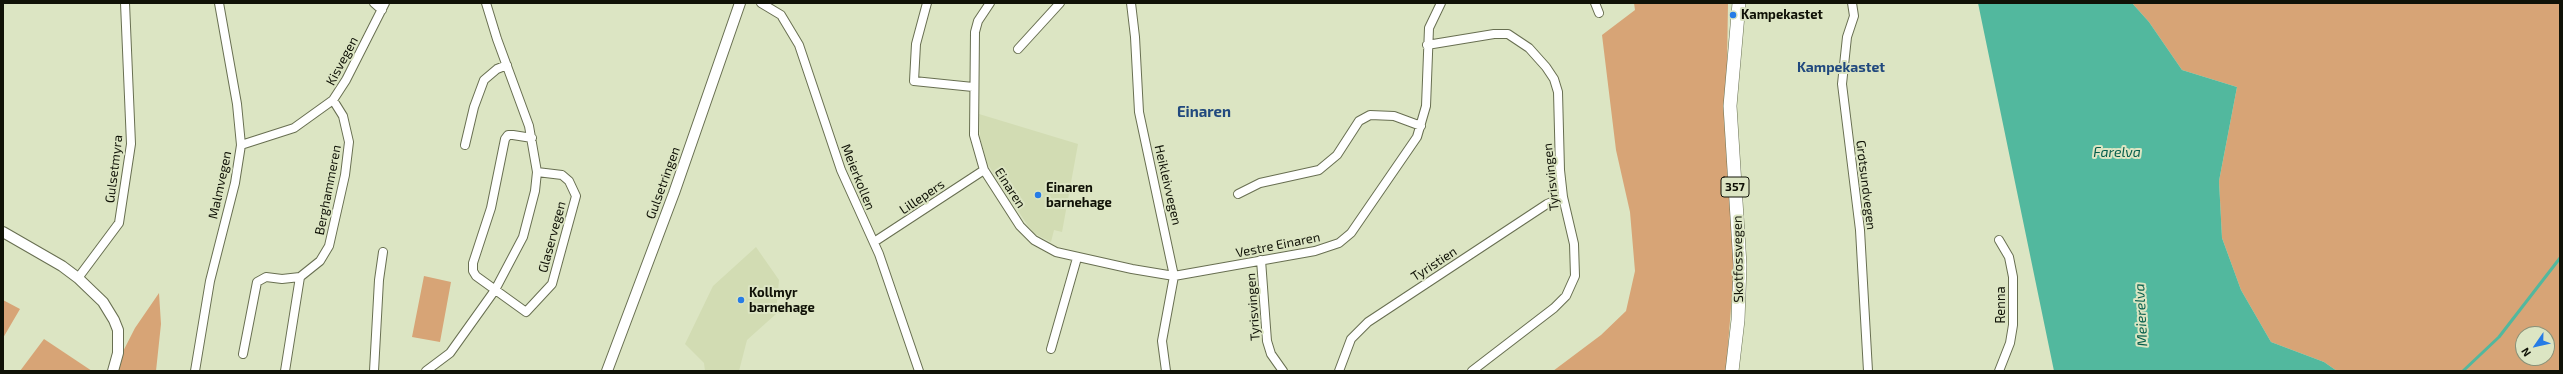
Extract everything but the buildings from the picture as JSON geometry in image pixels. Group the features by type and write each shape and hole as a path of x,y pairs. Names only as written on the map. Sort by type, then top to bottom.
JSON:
{"main road":[{"name":"Skotfossvegen","path":"1732,371 1738,320 1740,265 1730,106 1739,3"}],"street":[{"name":"Gulsetmyra","path":"78,278 119,223 131,144 125,3"},
{"name":"Malmvegen","path":"195,371 210,281 235,183 241,145 237,104 219,3"},
{"path":"374,3 384,6"},
{"name":"Glaservegen","path":"426,371 450,353 495,290 526,231 532,209 537,172 532,138 486,3"},
{"name":"Gulsetringen","path":"607,371 679,178 740,3"},
{"name":"Meierkollen","path":"761,3 781,15 798,45 841,170 874,242 919,371"},
{"path":"927,3 917,38 914,80 973,87"},
{"name":"Einaren","path":"990,3 978,21 975,32 973,87 974,135 984,170 1026,233 1044,247 1077,258 1174,276"},
{"path":"1018,49 1060,3"},
{"name":"Heikleivvegen","path":"1131,3 1136,37 1139,112 1174,276 1162,341 1166,371"},
{"name":"Vestre Einaren","path":"1174,276 1325,249 1345,239 1358,225 1407,154 1421,126 1428,89 1429,28 1441,3"},
{"path":"1595,3 1599,13"},
{"name":"Grøtsundvegen","path":"1852,3 1854,16 1847,37 1842,84 1860,230 1868,371"},
{"name":"Kisvegen","path":"241,145 294,128 333,100 346,80 384,6"},
{"name":"Tyrisvingen","path":"1428,45 1494,34 1508,34 1521,42 1542,62 1552,75 1558,92 1562,197 1576,261 1574,283 1566,296 1554,308 1472,371"},
{"path":"465,145 474,107 484,80 497,69 507,65"},
{"name":"Berghammeren","path":"300,277 320,260 329,246 345,175 349,142 347,127 343,116 333,100"},
{"path":"1238,194 1260,183 1319,170 1337,155 1359,121 1370,115 1394,116 1421,126"},
{"name":"Glaservegen","path":"532,138 508,135 505,139 491,208 473,263 473,271 476,276 526,312 552,284 576,196 569,181 562,175 537,172"},
{"name":"Lillepers","path":"874,242 984,170"},
{"name":"Tyristien","path":"1339,371 1351,339 1368,322 1547,204 1562,197"},
{"path":"3,232 45,254 78,278 103,302 114,320 118,340 113,371"},
{"name":"Renna","path":"1999,371 2010,343 2013,325 2013,277 2009,257 2000,240"},
{"path":"374,371 379,280 383,252"},
{"path":"1051,349 1077,258"},
{"name":"Tyrisvingen","path":"1261,260 1268,348 1283,371"},
{"path":"243,354 256,282 266,277 282,279 300,277 285,371"}],"shaded area":[{"path":"1634,3 1728,3 1726,127 1734,270 1726,371 1553,371 1601,335 1626,311 1635,271 1630,212 1616,150 1602,35 1635,10"},
{"path":"2132,3 2560,3 2560,371 2337,371 2324,362 2271,342 2241,290 2222,238 2219,181 2237,87 2182,70 2149,22"},
{"name":"Einaren barnehage","path":"979,114 1078,144 1062,232 1054,230 1051,242 1035,234 1028,226 987,163 980,138"},
{"name":"Kollmyr barnehage","path":"756,247 779,280 776,314 747,340 739,371 705,371 704,363 685,344 713,286"},
{"path":"424,276 451,282 440,342 412,337"},
{"path":"159,293 161,324 156,371 113,371 135,328"},
{"path":"3,300 20,309 3,338"},
{"path":"44,339 92,371 20,371"}],"water":[{"name":"Farelva","path":"1978,3 2132,3 2149,22 2182,70 2237,87 2219,181 2222,238 2241,290 2271,342 2324,362 2337,371 2054,371"}],"waterway":[{"path":"2463,371 2499,337 2560,258"}],"place":[{"name":"Kampekastet","path":"1733,15"},
{"name":"Einaren barnehage","path":"1038,195"},
{"name":"Kollmyr barnehage","path":"741,300"}],"district":[{"name":"Kampekastet","path":"1841,67"},
{"name":"Einaren","path":"1204,112"}],"water label":[{"name":"Meierelva","path":"2141,315"}]}
